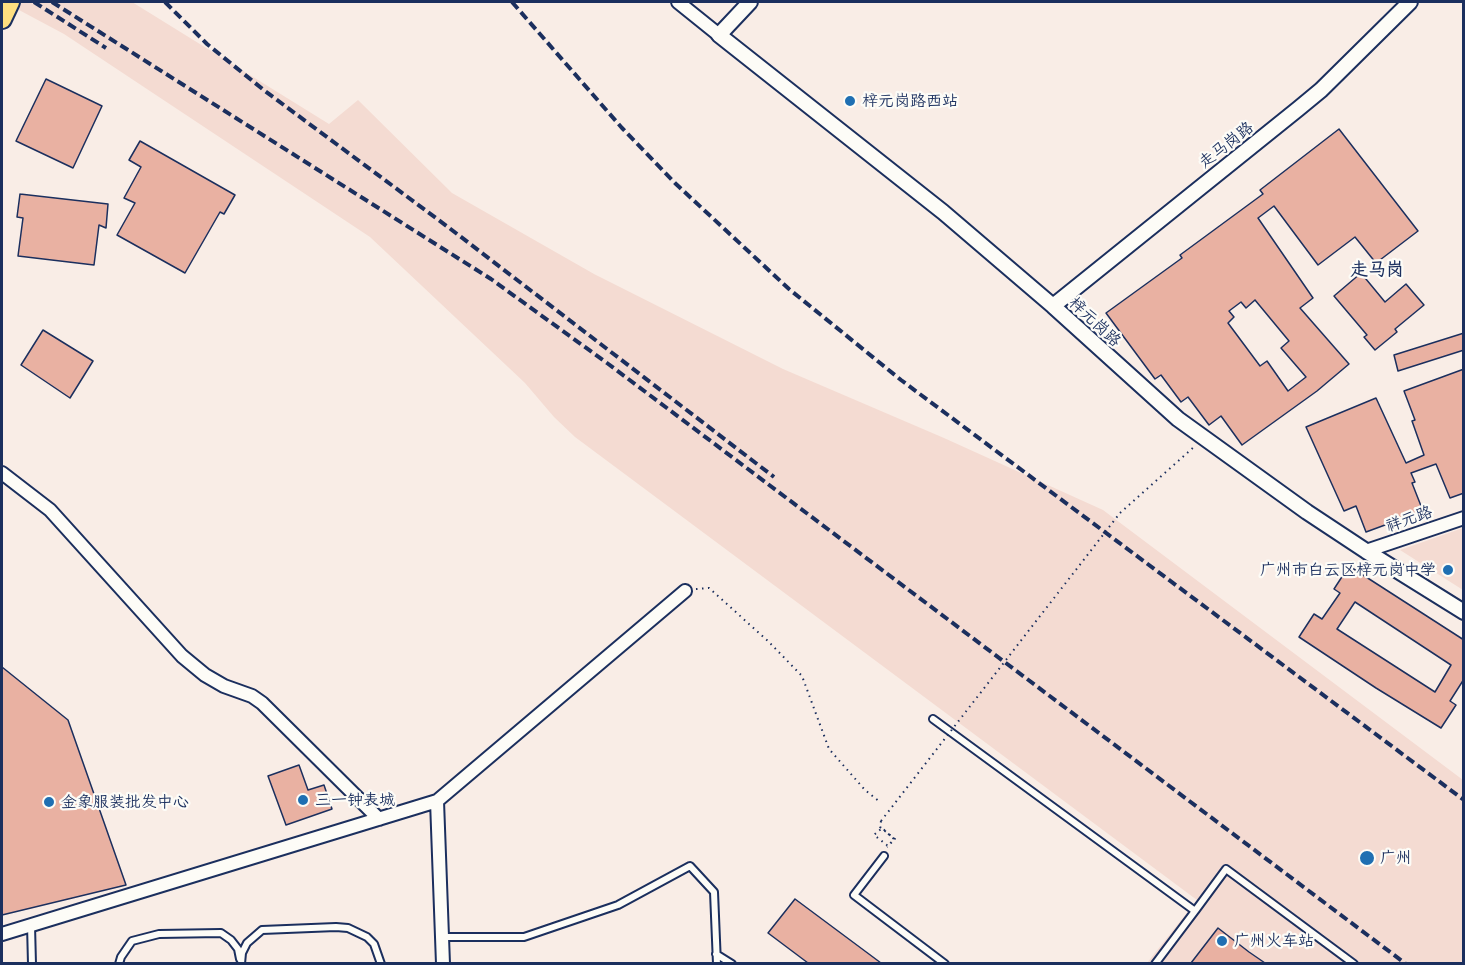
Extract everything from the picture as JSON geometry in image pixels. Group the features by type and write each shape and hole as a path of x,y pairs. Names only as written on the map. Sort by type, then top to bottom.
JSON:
{"street":[{"path":"678,2 719,35 750,2"},
{"name":"走马岗路","path":"1053,306 1298,110 1410,2"},
{"name":"梓元岗路","path":"719,35 943,212 1053,306 1158,403 1204,439 1366,551 1464,612"},
{"path":"2,473 50,510 182,656 205,675 225,686 252,696 262,703 379,819"},
{"name":"祥元路","path":"1366,551 1464,518"},
{"path":"2,934 437,801 684,591"},
{"path":"437,801 443,963"}],"lane":[{"path":"933,719 1195,911"},
{"path":"884,856 854,895 945,963"},
{"path":"442,937 524,937 618,905 690,866 714,892 717,963"},
{"path":"1155,963 1226,868 1354,963"},
{"path":"31,925 32,963"},
{"path":"241,963 242,953 247,944 262,930 336,927 348,928 367,937 374,944 381,963"},
{"path":"120,963 127,946 140,938 159,934 221,933 238,949 241,963"},
{"path":"716,954 732,963"}],"path":[{"path":"888,846 895,839 880,826 881,821 1120,513 1204,439"},
{"path":"684,591 709,588 768,641 802,676 829,749 865,790 880,802"},
{"path":"884,856 894,839 882,828 874,835 888,846"}],"shaded area":[{"path":"4,2 132,2 329,124 358,100 452,193 594,274 783,369 1103,510 1463,780 1463,963 1147,963 1197,900 575,437 554,417 525,383 370,237 64,34"},
{"name":"广州市白云区梓元岗中学","path":"1463,528 1463,590 1400,550"}],"building":[{"path":"46,79 102,106 73,168 16,141"},
{"path":"1339,129 1418,231 1376,263 1355,237 1318,265 1274,206 1258,218 1313,298 1300,308 1349,364 1317,391 1242,445 1221,416 1209,425 1188,397 1181,402 1161,375 1155,379 1106,313 1182,258 1180,255 1263,194 1260,190","holes":["1255,300 1289,341 1281,348 1306,377 1288,391 1267,361 1260,366 1228,323 1234,317 1229,311 1241,302 1246,308"]},
{"path":"140,141 235,195 224,214 220,212 185,273 117,235 135,203 124,198 141,167 129,160"},
{"path":"20,194 108,204 106,228 99,225 94,265 18,256 23,218 17,217"},
{"path":"1361,273 1385,302 1406,284 1424,305 1395,329 1397,332 1375,350 1364,337 1367,335 1334,296"},
{"path":"43,330 93,361 70,398 21,365"},
{"path":"1464,333 1464,350 1398,371 1394,355"},
{"path":"1464,369 1464,493 1450,498 1436,464 1411,473 1415,482 1412,483 1423,511 1366,532 1356,506 1344,511 1306,427 1376,398 1406,463 1424,455 1412,421 1415,420 1404,391"},
{"path":"1349,566 1464,640 1464,679 1450,701 1456,705 1441,728 1299,637 1314,614 1322,619 1340,593 1334,589","holes":["1355,602 1451,665 1435,692 1337,629"]},
{"name":"金象服装批发中心","path":"2,667 68,720 126,885 2,915"},
{"name":"三一钟表城","path":"299,765 308,790 324,785 332,809 286,825 268,776"},
{"path":"795,899 881,963 808,963 768,933"},
{"name":"广州火车站","path":"1218,928 1249,952 1265,963 1191,963"}],"railway":[{"path":"34,2 106,48"},
{"path":"52,2 491,279 607,363 1406,964"},
{"path":"165,2 207,44 265,91 448,227 774,477"},
{"path":"512,2 622,128 676,184 789,289 901,380 1464,800"}],"place":[{"name":"梓元岗路西站","path":"850,101"},
{"name":"广州市白云区梓元岗中学","path":"1448,570"},
{"name":"三一钟表城","path":"303,800"},
{"name":"金象服装批发中心","path":"49,802"},
{"name":"广州","path":"1367,858"},
{"name":"广州火车站","path":"1222,941"}],"district":[{"name":"走马岗","path":"1377,269"}]}
